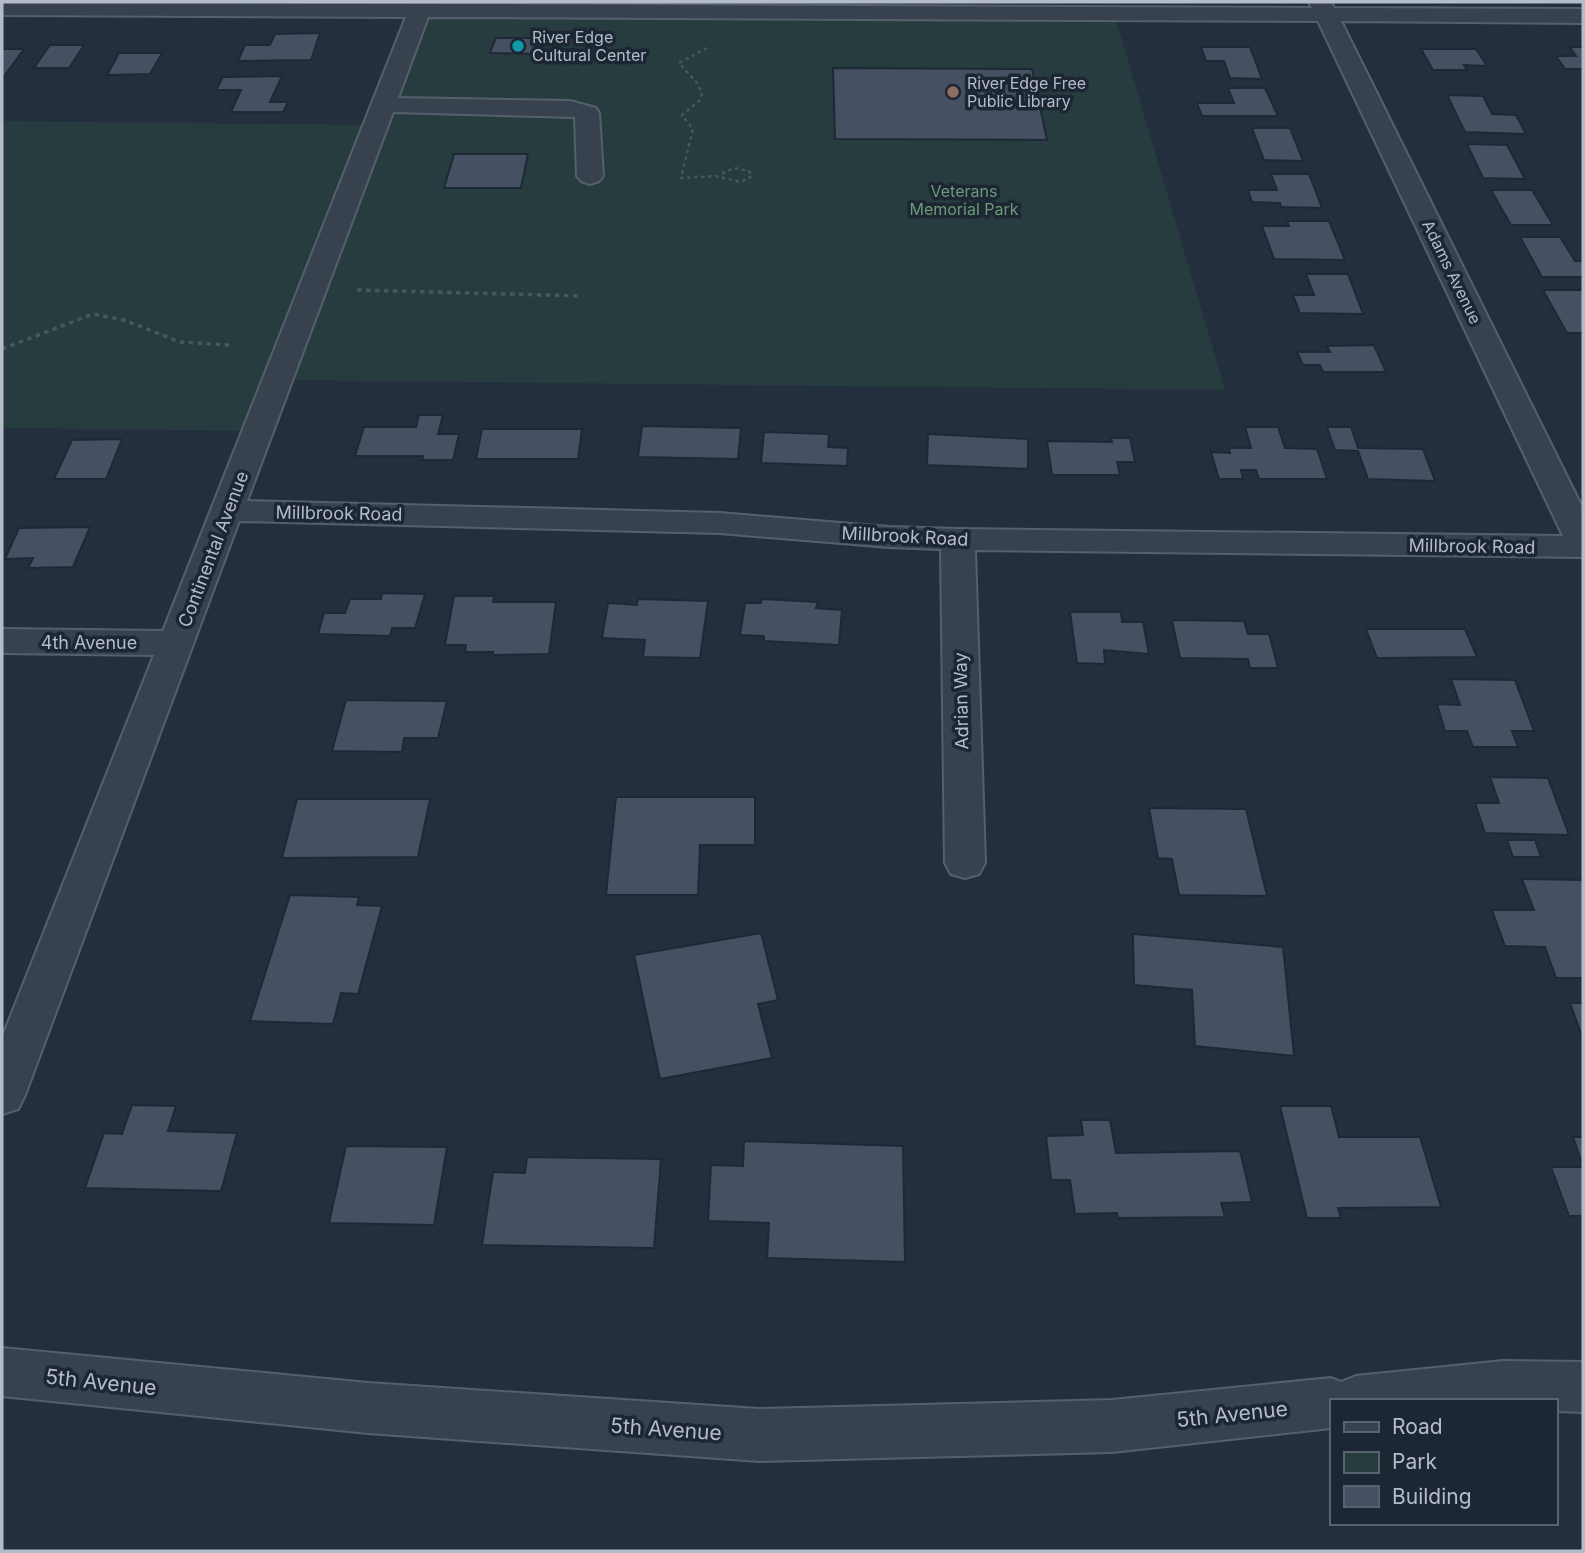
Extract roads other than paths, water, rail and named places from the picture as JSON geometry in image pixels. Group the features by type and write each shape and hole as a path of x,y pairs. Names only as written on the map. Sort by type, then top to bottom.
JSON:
{"street":[{"name":"Continental Avenue","path":"2,1095 421,6"},
{"path":"2,8 1323,8 1583,16"},
{"name":"Adams Avenue","path":"1323,8 1583,545"},
{"path":"384,105 570,108 587,113 590,176"},
{"name":"Millbrook Road","path":"227,511 694,522 958,539 1583,545"},
{"name":"Adrian Way","path":"958,539 965,863"},
{"name":"4th Avenue","path":"2,641 176,643"},
{"name":"5th Avenue","path":"2,1372 368,1408 758,1435 1112,1426 1330,1403"},
{"path":"1376,1399 1503,1386 1583,1387"}],"place":[{"name":"River Edge Cultural Center","path":"518,46"},
{"name":"River Edge Free Public Library","path":"953,92"}],"park label":[{"name":"Veterans Memorial Park","path":"964,200"}]}
